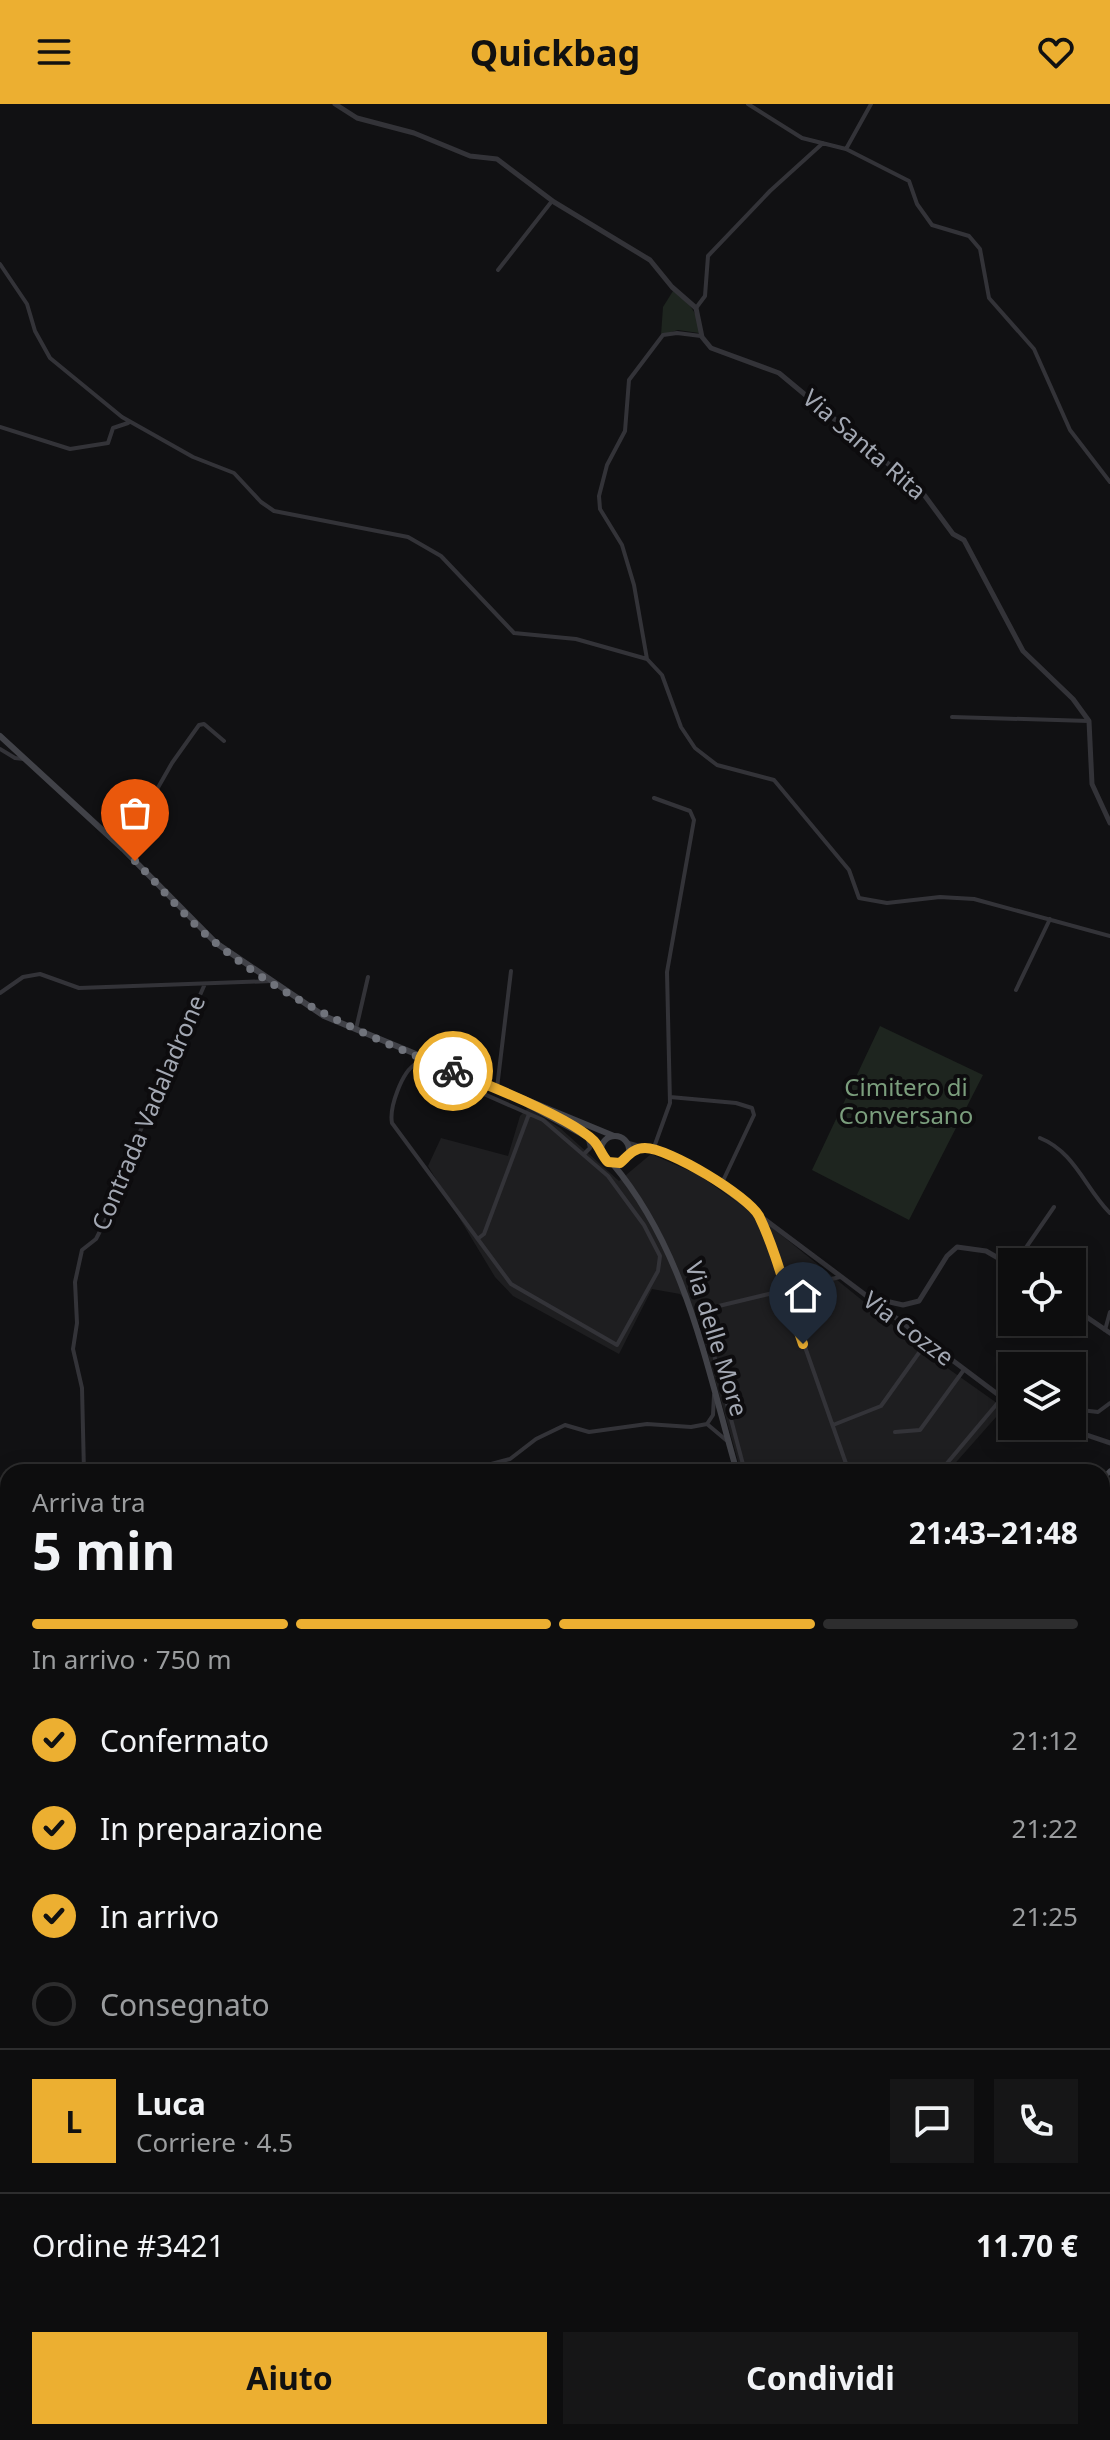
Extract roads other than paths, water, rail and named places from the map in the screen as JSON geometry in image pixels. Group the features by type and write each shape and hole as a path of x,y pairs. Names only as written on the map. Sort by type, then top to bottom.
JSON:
{"main road":[{"path":"0,736 123,849 216,943 324,1016 627,1143 628,1153 624,1160 627,1180"},
{"path":"497,1088 593,1140 627,1180"},
{"path":"601,1151 606,1139 614,1136"},
{"path":"612,1163 624,1160"},
{"name":"Via delle More","path":"627,1180 679,1275 735,1464"}],"street":[{"path":"335,104 357,118 414,133 470,156 497,159 552,201 650,260 696,308 702,337 677,333 663,335 632,374 628,384 625,431 607,465 599,496 600,509 622,545 634,585 647,659"},
{"path":"748,104 802,138 846,149 909,181 917,204 932,225 969,236 980,249 989,298 1034,349 1070,430 1110,482"},
{"path":"846,149 871,104"},
{"path":"696,308 705,296 708,256 736,224 823,143"},
{"path":"498,270 552,201"},
{"path":"0,264 27,304 35,331 50,358 131,423 193,457 234,473 261,502 274,511 398,533 441,556 514,633 576,639 647,659 662,675 681,727 695,748 717,765 774,780 849,870 859,898 887,903 966,898 1110,936"},
{"name":"Via Santa Rita","path":"702,337 711,348 779,373 922,492 953,534 964,540 1023,651 1073,699 1089,721"},
{"path":"0,427 75,449 108,443 113,428 131,423"},
{"path":"952,717 1089,721 1092,784 1110,823"},
{"path":"123,849 172,763 199,725 204,724 224,741"},
{"path":"0,749 15,758 27,759"},
{"path":"653,1150 670,1097 667,972 688,868 694,815 654,798"},
{"path":"1016,990 1050,919"},
{"path":"497,1088 511,971"},
{"path":"0,993 23,977 40,974 79,988 204,986 272,981"},
{"path":"355,1031 368,977"},
{"name":"Contrada Vadaladrone","path":"84,1464 82,1388 73,1349 77,1323 75,1282 82,1250 96,1239 121,1190 124,1168 204,986"},
{"path":"420,1064 529,1114 543,1120 606,1175 644,1225 660,1256 658,1271 617,1345 518,1290 479,1237 471,1232 392,1123 391,1113 408,1069 420,1064"},
{"path":"670,1097 736,1103 752,1108 753,1118 721,1185"},
{"path":"479,1237 484,1234 529,1114"},
{"path":"548,1115 588,1140 590,1148 584,1154"},
{"path":"1040,1138 1051,1142 1073,1162 1094,1198 1110,1213"},
{"name":"Via Cozze","path":"627,1143 678,1159 721,1185 998,1397"},
{"path":"628,1153 644,1148"},
{"path":"606,1175 612,1163"},
{"path":"606,1175 620,1172"},
{"path":"1025,1248 1054,1207"},
{"path":"758,1214 846,1464"},
{"path":"865,1296 903,1305 919,1301 947,1256 957,1247 986,1251 998,1257"},
{"path":"702,1310 840,1277"},
{"path":"700,1302 743,1464"},
{"path":"1086,1316 1108,1331 1110,1312"},
{"path":"832,1425 881,1406 926,1343"},
{"path":"895,1432 920,1430 963,1371"},
{"path":"491,1464 510,1459 536,1439 565,1425 589,1432 647,1424 691,1427 707,1424 713,1415 714,1393"},
{"path":"946,1464 998,1403"},
{"path":"1086,1411 1098,1412 1110,1403"},
{"path":"707,1424 728,1443"},
{"path":"1086,1435 1110,1443"}],"park label":[{"name":"Cimitero di Conversano","path":"906,1102"}]}
